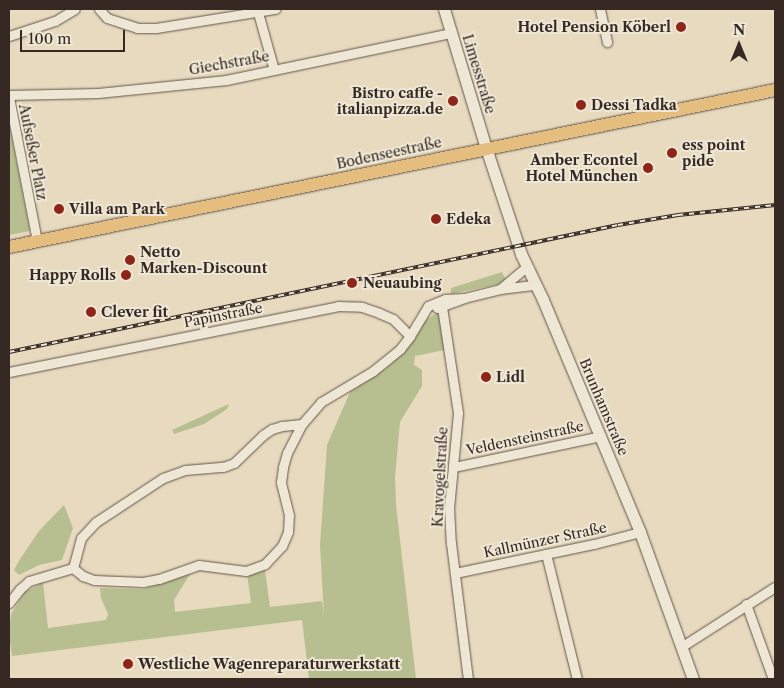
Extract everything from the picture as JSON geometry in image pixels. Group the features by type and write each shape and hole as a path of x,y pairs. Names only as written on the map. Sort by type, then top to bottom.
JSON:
{"main road":[{"name":"Bodenseestraße","path":"9,247 775,90"}],"street":[{"path":"9,36 20,34 55,21 75,9"},
{"path":"99,9 107,18 137,28 156,28 258,10 275,9"},
{"name":"Limesstraße","path":"444,9 486,148"},
{"path":"600,9 607,42"},
{"path":"258,10 274,70"},
{"name":"Giechstraße","path":"9,96 98,93 165,88 226,80 451,32"},
{"name":"Aufseßer Platz","path":"9,96 37,241"},
{"name":"Brunhamstraße","path":"486,148 527,266 601,436 640,532 693,679"},
{"path":"500,289 527,266"},
{"path":"423,314 464,298 500,289 536,285"},
{"path":"73,568 83,576 94,580 143,582 159,579 198,565 246,571 265,564 282,546 288,532 289,516 281,482 287,453 302,424 321,402 373,371 400,349 428,306 434,302 456,297 464,298"},
{"name":"Papinstraße","path":"9,372 338,306 362,307 379,313 393,319 410,336"},
{"name":"Kravogelstraße","path":"442,307 458,413 449,508 468,679"},
{"path":"73,568 81,538 96,522 162,478 185,470 223,467 234,463 263,435 272,429 302,424"},
{"name":"Veldensteinstraße","path":"454,467 601,436"},
{"name":"Kallmünzer Straße","path":"455,573 640,532"},
{"path":"546,554 577,679"},
{"path":"9,603 20,589 30,582 73,568"},
{"path":"682,647 775,587"},
{"path":"746,604 773,679"}],"green space":[{"path":"9,124 30,231 9,235"},
{"path":"502,272 506,280 499,284 451,294 451,288"},
{"path":"438,312 445,350 415,356 414,365 422,370 422,386 400,422 395,477 396,505 416,679 309,679 302,620 12,656 9,635 11,614 25,592 43,582 48,628 106,620 108,614 101,598 100,588 143,589 190,574 174,600 175,612 251,603 247,574 265,570 270,607 322,601 324,617 320,545 327,445 350,392 387,368 409,346 426,320"},
{"path":"229,404 227,409 204,424 174,434 172,430"},
{"path":"64,505 73,528 62,560 39,565 19,575 14,570 20,559 39,531"}],"railway":[{"path":"9,352 618,225 678,215 775,205"}],"place":[{"name":"Hotel Pension Köberl","path":"681,27"},
{"name":"Bistro caffe - italianpizza.de","path":"453,101"},
{"name":"Dessi Tadka","path":"581,105"},
{"name":"ess point pide","path":"672,153"},
{"name":"Amber Econtel Hotel München","path":"648,168"},
{"name":"Villa am Park","path":"59,209"},
{"name":"Edeka","path":"436,219"},
{"name":"Netto Marken-Discount","path":"130,260"},
{"name":"Happy Rolls","path":"126,275"},
{"name":"Neuaubing","path":"352,283"},
{"name":"Clever fit","path":"91,312"},
{"name":"Lidl","path":"486,377"},
{"name":"Westliche Wagenreparaturwerkstatt","path":"128,664"}]}
